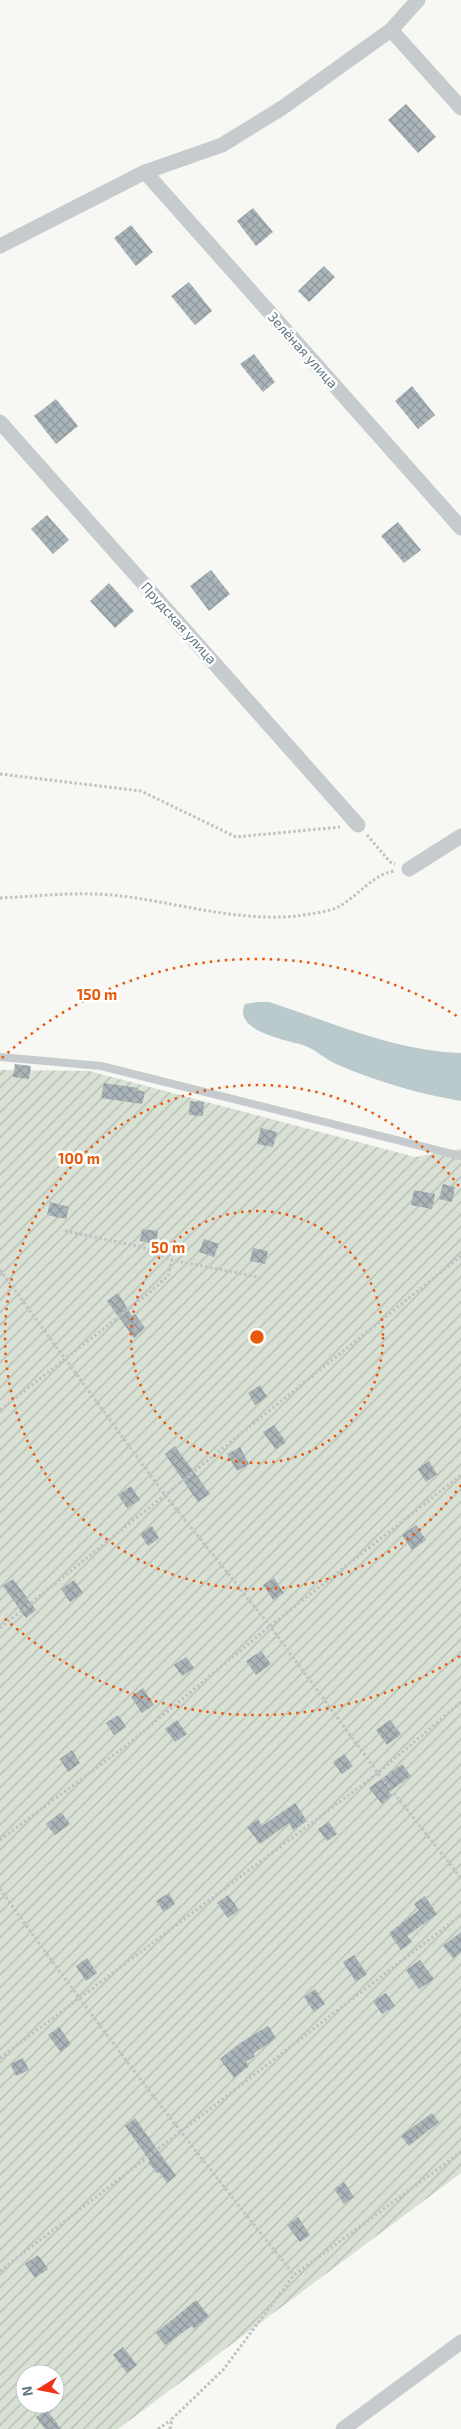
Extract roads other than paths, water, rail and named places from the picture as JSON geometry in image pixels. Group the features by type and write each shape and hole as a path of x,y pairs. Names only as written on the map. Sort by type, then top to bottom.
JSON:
{"street":[{"path":"0,246 145,172 222,145 282,108 391,30 418,0"},
{"path":"391,30 461,108"},
{"name":"Зелёная улица","path":"145,172 461,528"},
{"name":"Прудская улица","path":"0,422 358,825"},
{"path":"409,869 461,836"},
{"path":"343,2429 461,2342"}],"lane":[{"path":"0,1057 101,1066 461,1156"}]}
